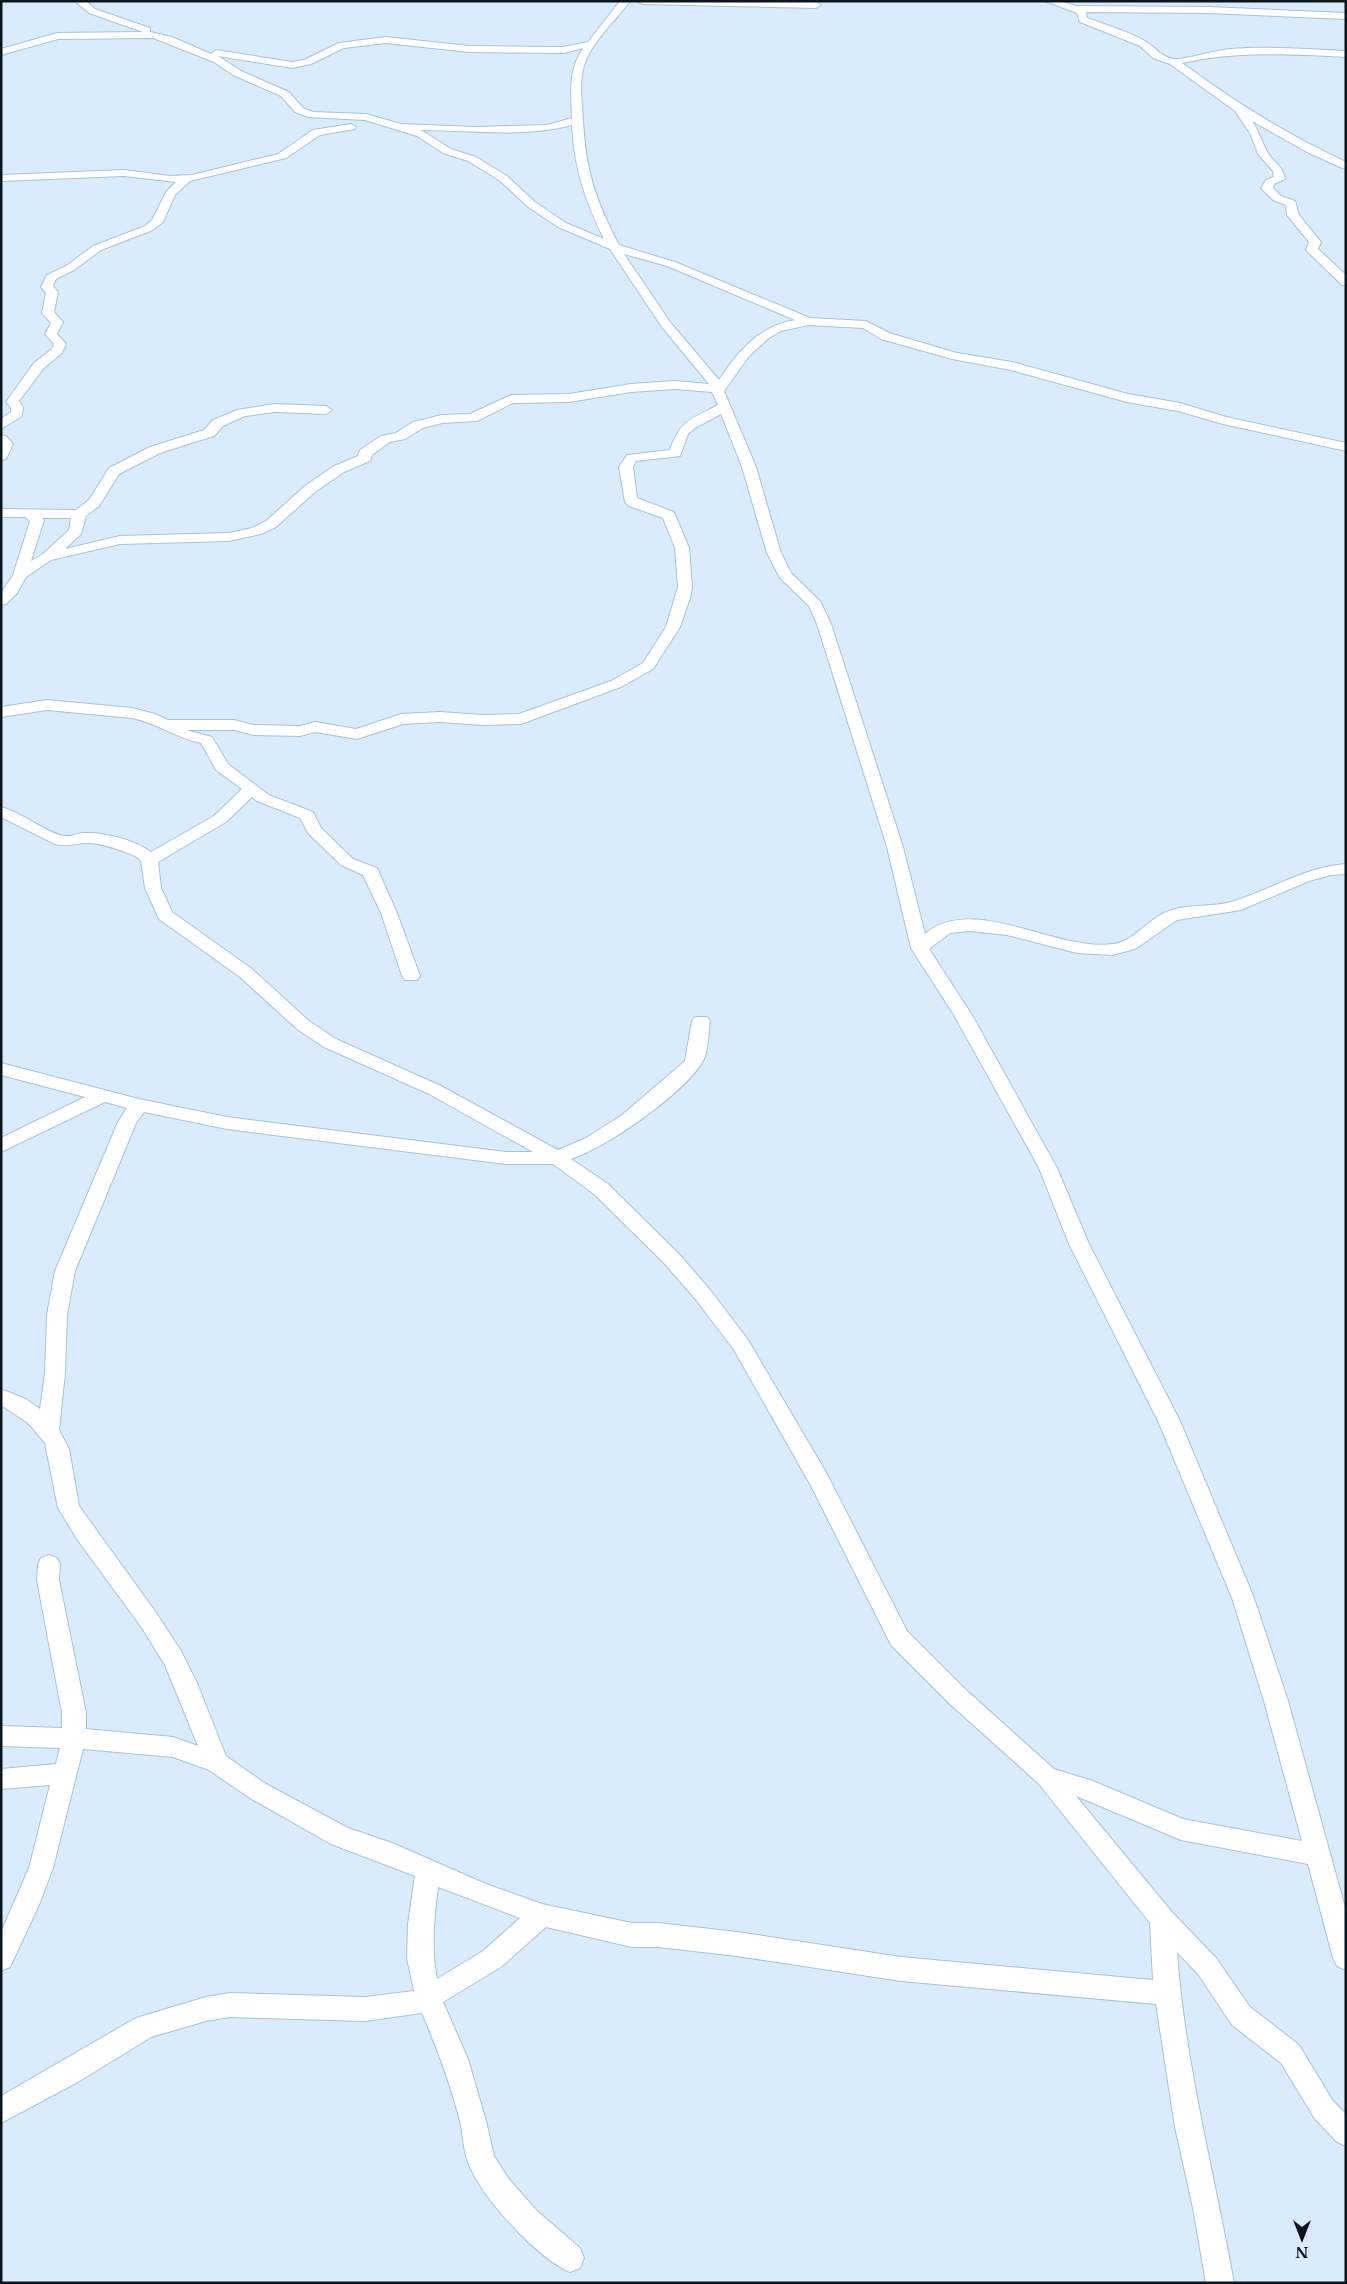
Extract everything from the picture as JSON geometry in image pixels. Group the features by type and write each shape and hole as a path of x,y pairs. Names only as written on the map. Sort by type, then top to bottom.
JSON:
{"street":[{"path":"80,1 92,11 137,25 154,36 218,60 244,76 285,94 295,106 305,113 321,116 366,117 420,134 447,151 472,159 503,178 531,204 562,225 614,247 671,264 808,321"},
{"path":"642,1 816,5"},
{"path":"1050,1 1077,9 1148,12 1207,10 1303,16 1346,16"},
{"path":"620,3 581,60 576,78 580,152 585,181 593,205 614,247 666,324 700,362 719,390 748,466 776,558 785,575 814,604 824,624 895,847 920,948 959,1008 1048,1168 1079,1244 1169,1421 1243,1598 1276,1701 1344,1943"},
{"path":"1077,9 1081,11 1083,20 1144,44 1157,56 1174,62 1239,109 1311,150 1346,166"},
{"path":"1,52 58,36 114,34 154,36"},
{"path":"197,51 292,65 307,62 342,45 386,40 469,49 564,50 580,45 590,45"},
{"path":"1174,62 1210,54 1233,52 1293,51 1346,54"},
{"path":"1239,109 1255,133 1264,154 1278,170 1280,179 1270,182 1267,188 1277,198 1291,203 1293,216 1315,242 1312,250 1346,282"},
{"path":"1,178 124,173 186,179 282,156 309,136 326,130 398,126 501,130 547,128 578,120"},
{"path":"1,425 17,413 17,407 12,402 21,385 59,347 58,341 51,334 57,322 48,313 52,292 47,287 50,279 70,268 78,259 97,248 149,228 157,222 170,194 186,179"},
{"path":"719,390 746,350 765,334 786,324 808,321 866,325 885,336 956,356 1012,366 1127,398 1180,407 1223,420 1346,447"},
{"path":"46,558 120,540 229,538 256,531 271,524 310,489 339,469 365,458 365,453 386,439 400,436 427,422 472,418 511,399 569,398 631,388 675,385 699,386 719,390"},
{"path":"2,392 14,399"},
{"path":"166,725 234,724 254,730 300,731 314,727 357,734 401,719 440,717 484,720 521,719 616,684 648,666 673,627 683,598 685,587 684,561 679,536 669,515 634,503 630,498 626,467 632,458 675,453 682,433 690,426 726,406"},
{"path":"1,513 79,514 94,503 114,471 130,460 209,433 218,423 242,413 276,408 326,410"},
{"path":"1,440 6,444 1,456"},
{"path":"1,601 12,590 20,575 37,520 29,514"},
{"path":"20,575 46,558 76,531 79,514"},
{"path":"1,712 34,706 77,706 132,712 150,717 187,736 207,740 214,749 222,767 264,798 307,815 314,830 347,862 371,872 374,884 389,913 411,976"},
{"path":"149,860 220,819 252,790"},
{"path":"1,812 23,820 41,832 62,841 86,837 143,854 149,860 153,888 165,915 246,973 282,1008 316,1035 435,1090 556,1157 601,1189 672,1259 736,1339 819,1480 899,1638 958,1697 1047,1776 1091,1834 1162,1919 1207,1966 1241,2016 1290,2054 1324,2110 1346,2133"},
{"path":"920,948 943,929 978,926 1006,928 1086,950 1114,950 1134,942 1161,921 1174,915 1235,906 1314,872 1346,869"},
{"path":"1,1069 140,1105 256,1128 506,1158 533,1159 556,1157 608,1134 667,1088 691,1065 696,1057 701,1021"},
{"path":"1,1146 102,1096"},
{"path":"48,1433 54,1398 58,1315 65,1271 84,1221 127,1122 140,1105"},
{"path":"1,1397 24,1407 42,1422 58,1448 61,1473 71,1513 97,1552 124,1584 173,1658 192,1697 217,1763"},
{"path":"1,1959 27,1905 41,1868 74,1738 74,1714 48,1580 49,1564"},
{"path":"1,1736 114,1740 173,1747 217,1763 302,1817 340,1836 383,1851 428,1872 542,1915 632,1935 658,1935 737,1944 901,1969 1167,1994"},
{"path":"1,1779 66,1773"},
{"path":"1047,1776 1085,1788 1181,1829 1318,1855"},
{"path":"428,1872 421,1924 420,1958 428,1998 455,2060 473,2120 481,2161 498,2188 528,2221 570,2258"},
{"path":"1,2110 69,2073 145,2026 198,2011 230,2006 365,2009 416,2003 428,1998 492,1959 542,1915"},
{"path":"1162,1919 1167,1994 1188,2127 1207,2208 1220,2283"}]}
